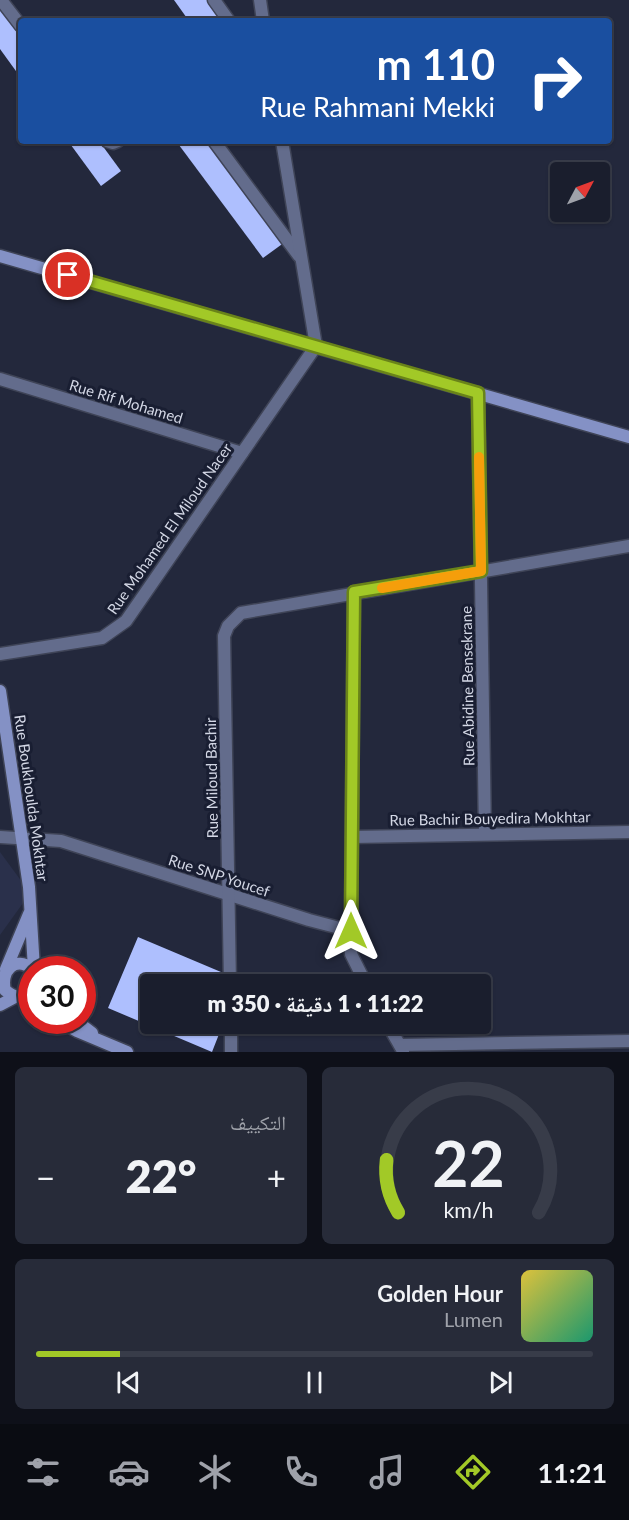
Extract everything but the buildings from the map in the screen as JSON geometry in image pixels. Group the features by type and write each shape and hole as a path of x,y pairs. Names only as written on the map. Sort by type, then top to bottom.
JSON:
{"main road":[{"path":"0,256 629,437"},
{"name":"Rue Boukhoulda Mokhtar","path":"0,691 22,837 32,956"},
{"path":"18,995 5,990 3,975 30,910"},
{"path":"3,975 18,964"},
{"path":"0,1005 18,999"},
{"path":"87,1034 127,1052"},
{"path":"93,1034 102,1041"}],"street":[{"path":"1,0 18,22"},
{"path":"214,0 227,18"},
{"path":"260,0 263,18"},
{"path":"216,144 300,257"},
{"path":"282,144 316,346"},
{"name":"Rue Mohamed El Miloud Nacer","path":"0,654 93,640 115,631 135,609 316,346"},
{"name":"Rue Rif Mohamed","path":"0,379 242,453"},
{"name":"Rue Abidine Bensekrane","path":"478,393 484,834"},
{"path":"361,974 351,954 354,592 629,546"},
{"name":"Rue Miloud Bachir","path":"230,974 224,636 228,626 242,613 354,592"},
{"name":"Rue Bachir Bouyedira Mokhtar","path":"352,837 629,832"},
{"name":"Rue SNP Youcef","path":"0,837 61,841 351,931"},
{"path":"231,1034 231,1052"},
{"path":"393,1034 401,1049 629,1041"}],"shaded area":[{"path":"0,852 22,882 23,903 0,935"}],"slow traffic":[{"path":"382,588 481,571 479,457"}],"route":[{"path":"68,275 478,393 481,571 354,592 351,931"}]}
